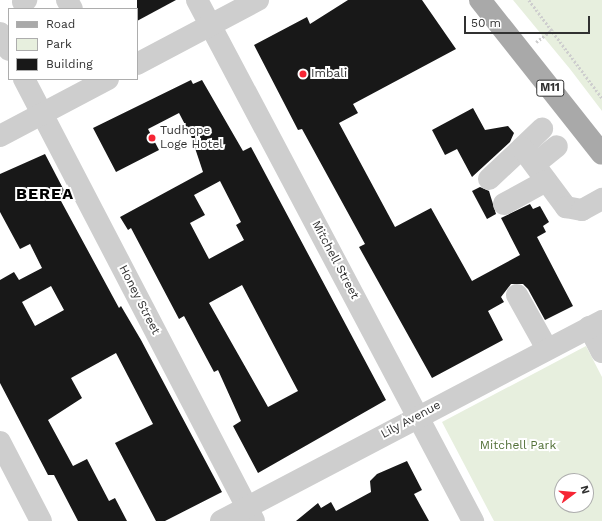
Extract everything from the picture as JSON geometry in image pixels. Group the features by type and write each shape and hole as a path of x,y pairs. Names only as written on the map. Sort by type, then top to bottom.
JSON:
{"main road":[{"name":"M11","path":"480,0 602,154"}],"street":[{"name":"Mitchell Street","path":"197,0 473,521"},
{"path":"138,63 258,0"},
{"path":"0,33 8,48"},
{"name":"Honey Street","path":"25,80 250,514"},
{"path":"0,136 106,80"},
{"path":"542,128 535,164 566,207 574,211 602,199"},
{"path":"504,204 535,164 557,146"},
{"path":"489,178 535,164"},
{"path":"516,295 547,349"},
{"path":"596,324 602,352"},
{"name":"Lily Avenue","path":"220,521 250,514 418,417 596,324"},
{"path":"0,442 41,521"}],"path":[{"path":"529,0 602,98"}],"green space":[{"path":"513,0 602,0 602,111 570,69"},
{"name":"Mitchell Park","path":"586,346 602,377 602,521 494,521 442,422"}],"building":[{"path":"137,0 176,0 138,20"},
{"path":"348,0 422,0 456,49 353,104 358,113 339,123 395,227 431,208 472,281 520,255 501,218 530,204 533,209 540,206 549,222 543,226 546,232 537,237 573,306 545,320 528,289 523,284 511,284 501,297 504,302 488,311 503,340 432,378 359,247 365,244 302,129 298,130 254,45 307,17 310,24"},
{"path":"191,80 193,84 202,80 243,151 251,147 386,400 258,473 233,426 241,421 218,370 214,372 184,316 179,319 131,228 128,230 120,217 203,172 191,136 179,113 148,129 159,150 116,172 93,128","holes":["220,181 241,222 236,225 244,240 209,259 190,223 205,215 194,195","242,285 298,391 268,407 209,303"]},
{"path":"473,108 485,130 508,126 514,133 510,142 472,177 457,149 445,155 432,130"},
{"path":"45,154 68,198 61,201 119,308 121,306 141,340 222,492 165,521 156,521 115,443 153,424 116,353 71,378 82,398 48,420 73,466 87,459 109,501 115,498 127,521 78,521 54,475 48,475 0,383 0,280 14,272 19,280 42,268 30,244 20,249 0,212 0,174","holes":["51,286 64,310 35,326 22,302"]},
{"path":"480,187 489,191 496,214 487,219 472,191"},
{"path":"407,461 422,490 414,494 429,521 296,521 318,503 321,508 331,502 336,511 371,492 370,481 377,474"}],"place":[{"name":"Imbali","path":"303,74"},
{"name":"Tudhope Loge Hotel","path":"152,138"}],"district":[{"name":"BEREA","path":"45,194"}]}
